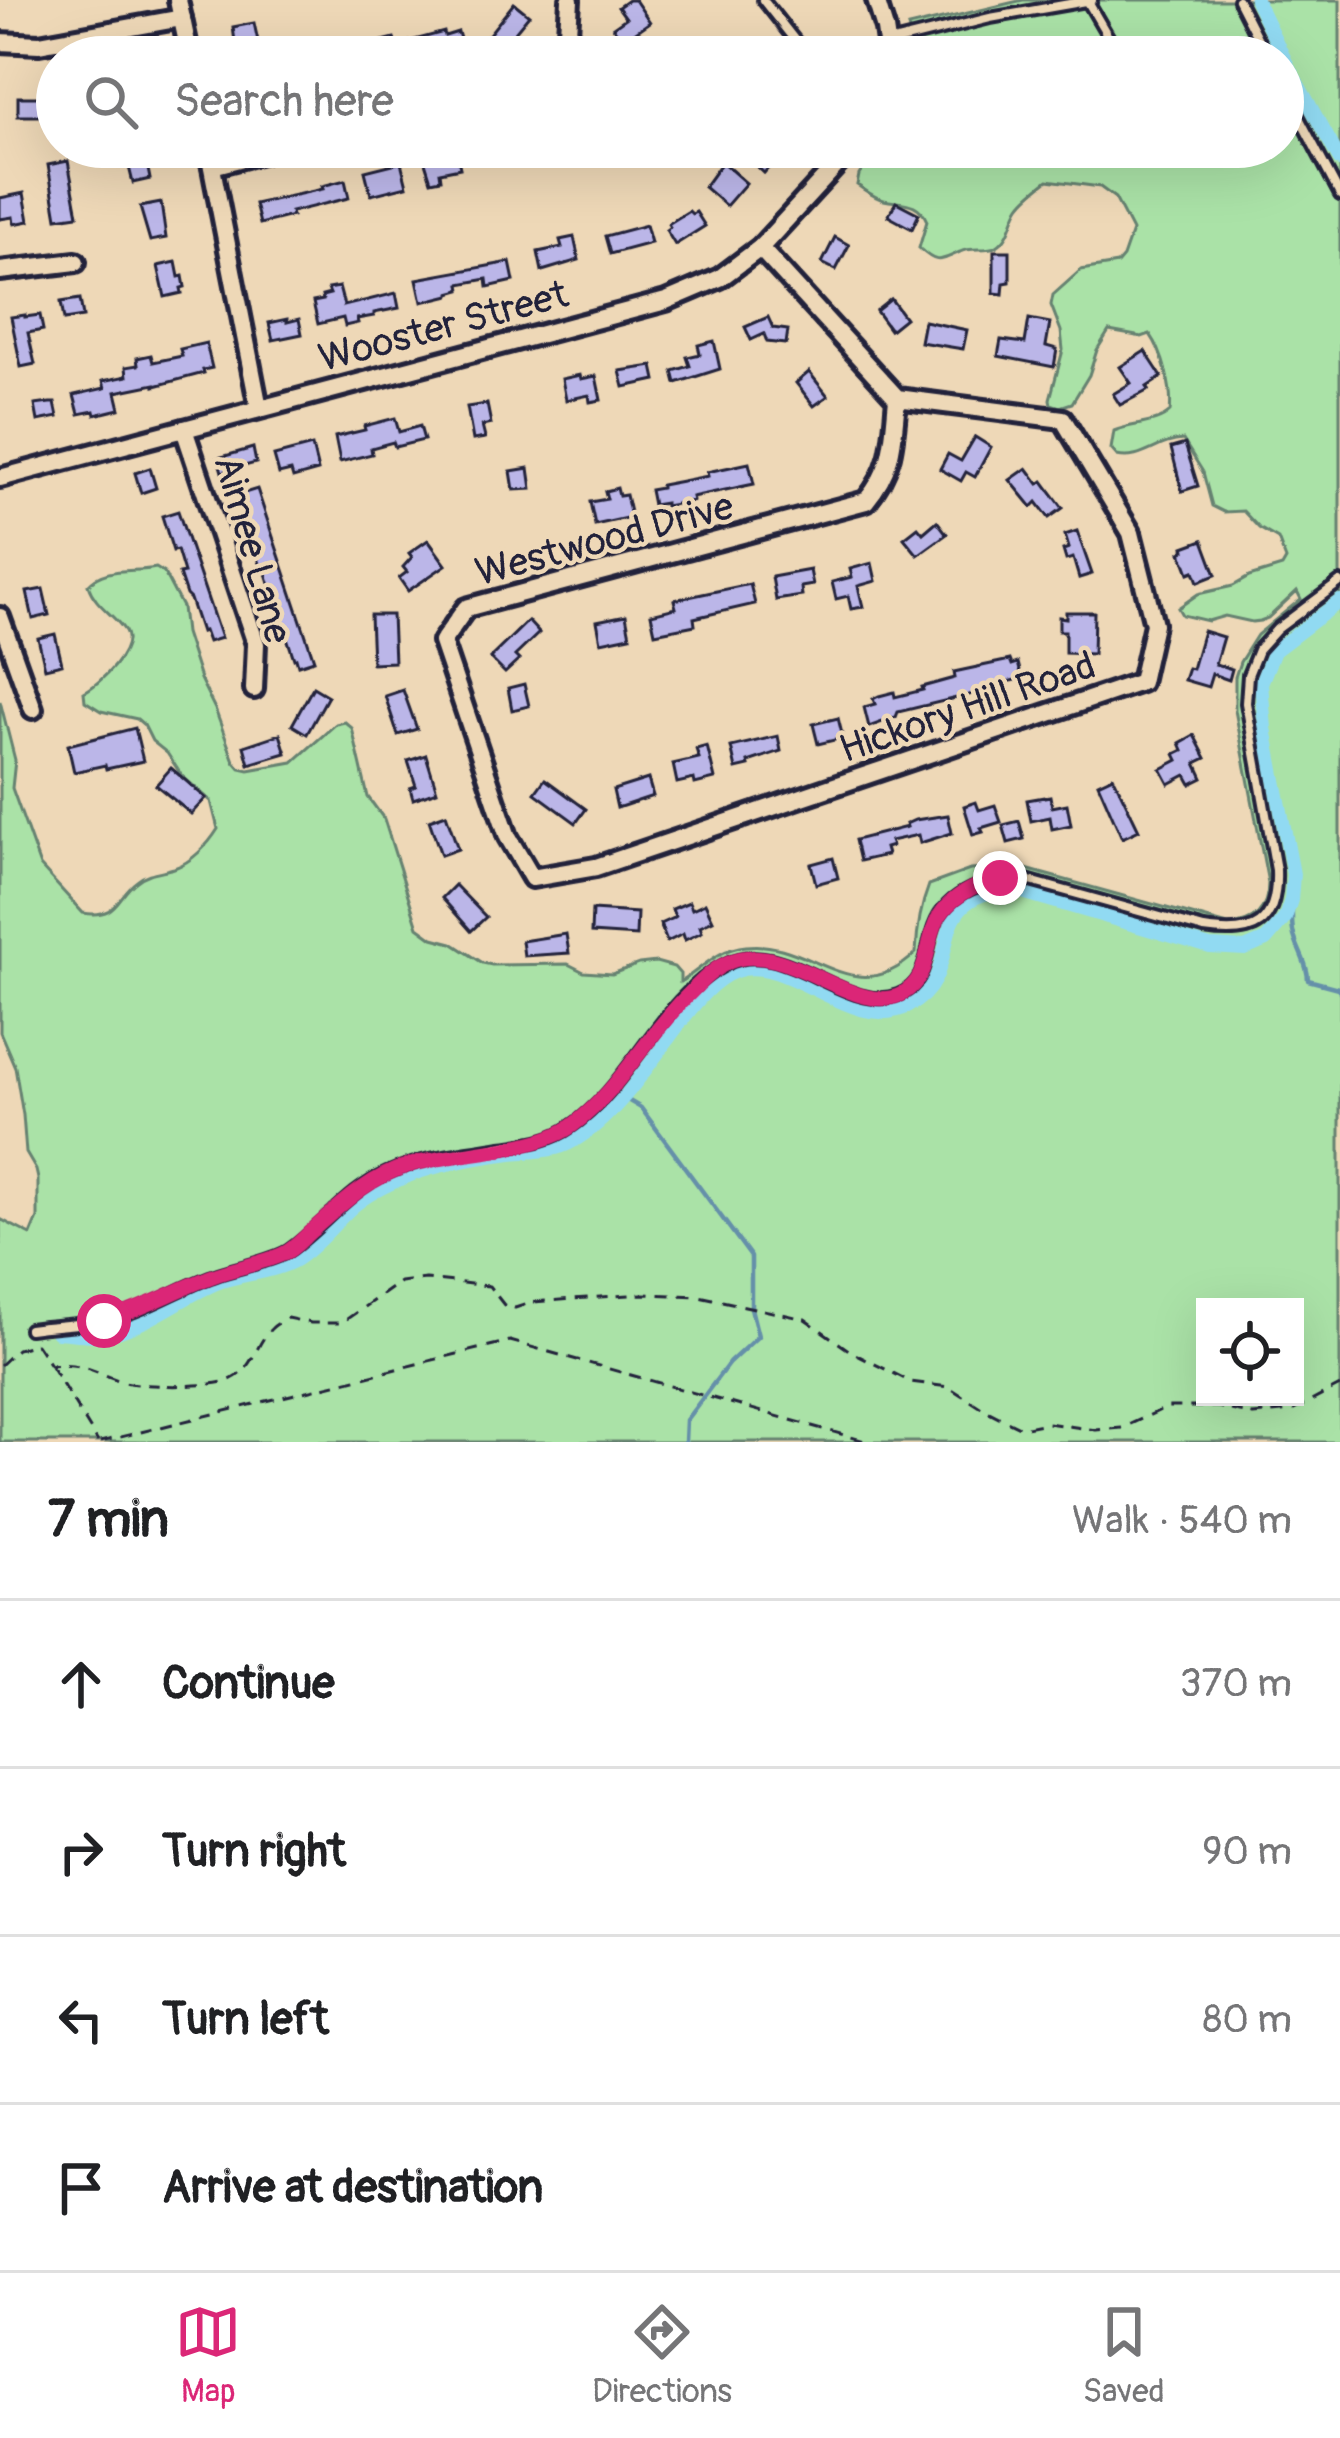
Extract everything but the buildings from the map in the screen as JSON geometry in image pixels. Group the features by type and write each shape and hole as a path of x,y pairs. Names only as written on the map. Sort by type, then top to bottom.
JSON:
{"street":[{"path":"566,36 570,0"},
{"path":"876,0 885,36"},
{"path":"70,36 180,9"},
{"path":"0,41 36,44"},
{"path":"212,168 259,408"},
{"name":"Wooster Street","path":"0,478 665,301 720,278 760,248 834,168"},
{"path":"760,248 897,398"},
{"path":"0,271 76,262"},
{"name":"Hickory Hill Road","path":"532,878 596,867 1141,682 1154,624 1132,533 1064,419 897,398"},
{"name":"Westwood Drive","path":"532,878 508,837 442,642 466,608 866,501 883,482 892,452 897,398"},
{"name":"Aimee Lane","path":"184,429 256,644 254,689"},
{"path":"0,617 33,710"}],"lane":[{"path":"763,0 791,36"},
{"path":"1238,0 1257,36"},
{"path":"933,36 990,18 1090,1 1109,36"},
{"path":"1304,127 1340,195"},
{"path":"29,1329 104,1321 211,1276 284,1254 347,1198 390,1171 470,1152 538,1143 570,1127 596,1105 668,1015 706,976 730,962 762,956 847,990 894,998 915,985 922,974 941,913 963,893 1000,878 1024,879 1204,928 1248,931 1262,922 1277,891 1246,704 1248,675 1258,650 1277,629 1340,582"}],"path":[{"path":"50,1365 93,1368 124,1382 192,1385 232,1379 248,1365 270,1329 287,1318 341,1323 400,1282 426,1279 489,1286 504,1305 515,1308 533,1302 642,1294 699,1296 805,1319 872,1363 911,1382 949,1387 1021,1429 1047,1423 1096,1430 1122,1428 1167,1408 1218,1407 1253,1415 1292,1411 1340,1386"},
{"path":"0,1365 17,1349 36,1344 99,1442 510,1341 868,1442"}],"green space":[{"path":"1023,0 1340,0 1340,1442 0,1442 0,1219 31,1235 38,1218 38,1179 26,1153 15,1067 0,1032 0,701 15,760 12,788 40,866 83,913 104,913 141,878 193,857 218,829 211,801 182,776 144,725 85,701 84,692 115,665 127,638 88,585 102,575 156,568 164,573 182,607 200,679 240,768 293,762 336,724 345,722 352,728 368,797 384,819 418,927 483,963 568,964 584,972 612,974 656,962 674,967 680,982 727,951 769,946 852,975 872,976 894,970 916,953 919,918 929,885 970,870 1019,867 1228,925 1245,922 1262,908 1268,883 1235,710 1235,677 1257,635 1301,599 1297,591 1268,618 1252,622 1225,616 1208,621 1182,615 1178,608 1198,594 1282,567 1286,560 1278,539 1243,511 1224,512 1212,506 1203,472 1183,440 1126,457 1111,449 1114,431 1170,412 1166,372 1150,334 1109,331 1072,403 1051,404 1063,350 1051,305 1053,295 1081,270 1117,264 1123,257 1132,231 1115,198 1100,187 1048,180 1023,203 997,246 938,260 919,248 927,221 919,209 881,199 857,185 864,168 1304,168 1304,36 911,36 908,27"}],"waterway":[{"path":"1256,0 1273,36"},
{"path":"1304,95 1340,160"},
{"path":"57,1332 99,1335 126,1329 219,1282 288,1264 364,1198 413,1174 566,1145 617,1105 703,995 736,971 756,968 777,973 865,1010 887,1012 908,1006 937,975 953,920 964,905 983,894 1012,889 1210,947 1245,949 1266,940 1285,918 1293,874 1261,683 1274,651 1340,601"},
{"path":"1291,900 1293,931 1308,980 1340,992"},
{"path":"624,1098 641,1108 751,1257 751,1308 758,1336 729,1363 686,1420 685,1442"}],"route":[{"path":"104,1321 211,1276 284,1254 347,1198 390,1171 470,1152 538,1143 570,1127 596,1105 668,1015 706,976 730,962 762,956 847,990 894,998 915,985 922,974 941,913 963,893 1000,878"}]}
